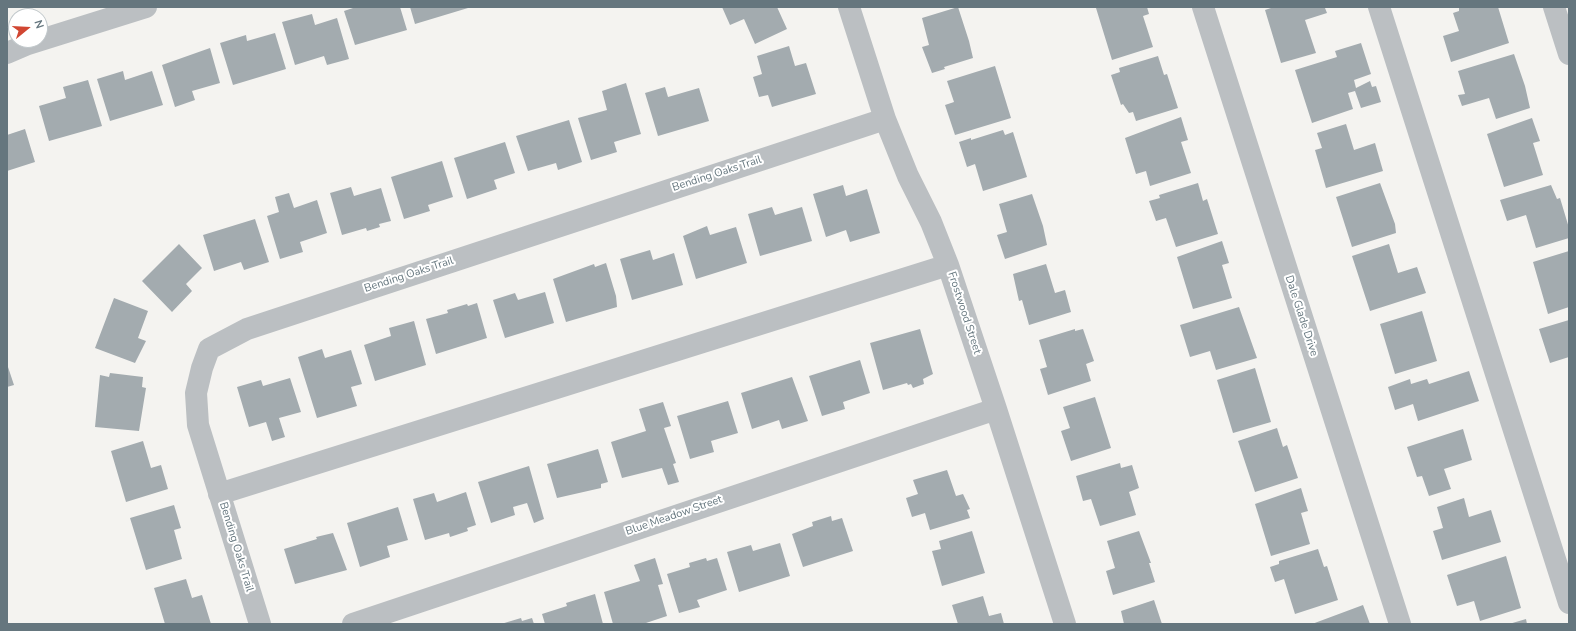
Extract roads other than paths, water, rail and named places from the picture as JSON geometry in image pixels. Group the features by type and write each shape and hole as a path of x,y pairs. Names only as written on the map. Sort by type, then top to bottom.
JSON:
{"street":[{"path":"7,53 28,44 146,7"},
{"name":"Frostwood Street","path":"849,7 885,119 908,176 931,222 948,265 1065,624"},
{"name":"Dale Glade Drive","path":"1202,7 1400,624"},
{"path":"1379,7 1569,603"},
{"path":"1554,7 1569,54"},
{"name":"Bending Oaks Trail","path":"260,624 198,425 196,392 202,368 209,349 247,329 885,119"},
{"path":"220,494 948,265"},
{"name":"Blue Meadow Street","path":"353,624 996,409"}]}
